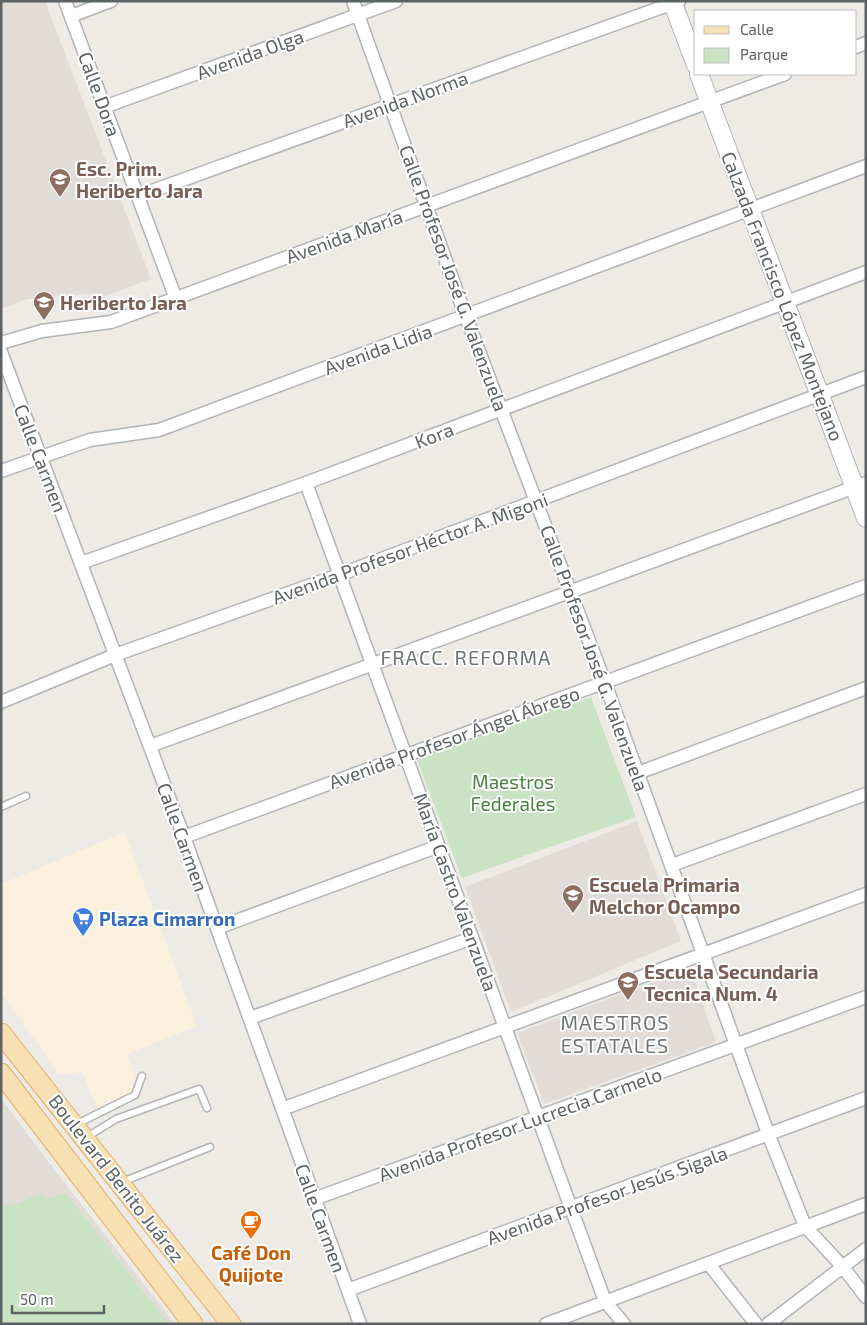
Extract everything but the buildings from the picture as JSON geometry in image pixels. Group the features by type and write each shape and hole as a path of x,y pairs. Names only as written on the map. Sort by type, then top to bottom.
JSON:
{"main road":[{"path":"675,2 694,59"},
{"name":"Calzada Francisco López Montejano","path":"699,75 820,395 860,485 866,518"},
{"name":"Boulevard Benito Juárez","path":"1,1033 81,1131 231,1324"},
{"name":"Boulevard Benito Juárez","path":"1,1073 193,1324"}],"street":[{"name":"Calle Dora","path":"65,1 176,299"},
{"path":"71,16 110,1"},
{"name":"Calle Profesor José G. Valenzuela","path":"353,1 466,317 605,683 770,1136 805,1226 842,1266 866,1297"},
{"name":"Avenida Olga","path":"104,107 396,1"},
{"name":"Avenida Norma","path":"138,196 675,2"},
{"name":"Avenida María","path":"1,343 42,332 111,322 782,75"},
{"name":"Avenida Lidia","path":"1,471 90,440 159,430 466,317 750,208 866,166"},
{"name":"Kora","path":"81,562 306,483 866,272"},
{"name":"Calle Carmen","path":"1,352 184,836 360,1324"},
{"name":"Avenida Profesor Héctor A. Migoni","path":"1,702 115,655 339,575 866,377"},
{"name":"María Castro Valenzuela","path":"306,483 506,1028 570,1209 605,1301 624,1324"},
{"path":"150,746 372,666 860,485"},
{"name":"Avenida Profesor Ángel Ábrego","path":"184,836 866,586"},
{"path":"638,773 866,688"},
{"path":"672,865 866,794"},
{"path":"217,928 439,846"},
{"path":"282,1109 866,894"},
{"path":"250,1018 472,938"},
{"name":"Avenida Profesor Lucrecia Carmelo","path":"314,1199 866,998"},
{"name":"Avenida Profesor Jesús Sigala","path":"348,1290 770,1136 866,1098"},
{"path":"546,1324 866,1204"},
{"path":"768,1324 866,1248"},
{"path":"708,1263 756,1324"}],"lane":[{"path":"1,807 26,796"},
{"path":"81,1131 135,1095 142,1076"},
{"path":"81,1131 199,1089 207,1108"},
{"path":"121,1183 210,1147"}],"shaded area":[{"name":"Esc. Prim. Heriberto Jara","path":"1,1 45,1 151,279 105,296 84,294 27,299 1,309"},
{"name":"Escuela Primaria Melchor Ocampo","path":"637,821 681,941 511,1012 465,887"},
{"name":"Plaza Cimarron","path":"125,832 197,1026 127,1054 140,1091 97,1107 82,1072 59,1075 1,991 1,884"},
{"path":"690,968 716,1042 544,1104 517,1033"},
{"path":"1,1099 74,1195 175,1324 1,1324"}],"green space":[{"name":"Maestros Federales","path":"591,697 636,817 462,878 416,757"},
{"path":"66,1193 169,1324 1,1324 1,1204 10,1206 41,1194 50,1198"}],"place":[{"name":"Esc. Prim. Heriberto Jara","path":"60,198"},
{"name":"Heriberto Jara","path":"44,321"},
{"name":"Escuela Primaria Melchor Ocampo","path":"573,914"},
{"name":"Plaza Cimarron","path":"83,937"},
{"name":"Escuela Secundaria Tecnica Num. 4","path":"628,1001"},
{"name":"Café Don Quijote","path":"251,1240"}],"district":[{"name":"FRACC. REFORMA","path":"466,657"},
{"name":"MAESTROS ESTATALES","path":"615,1034"}]}
